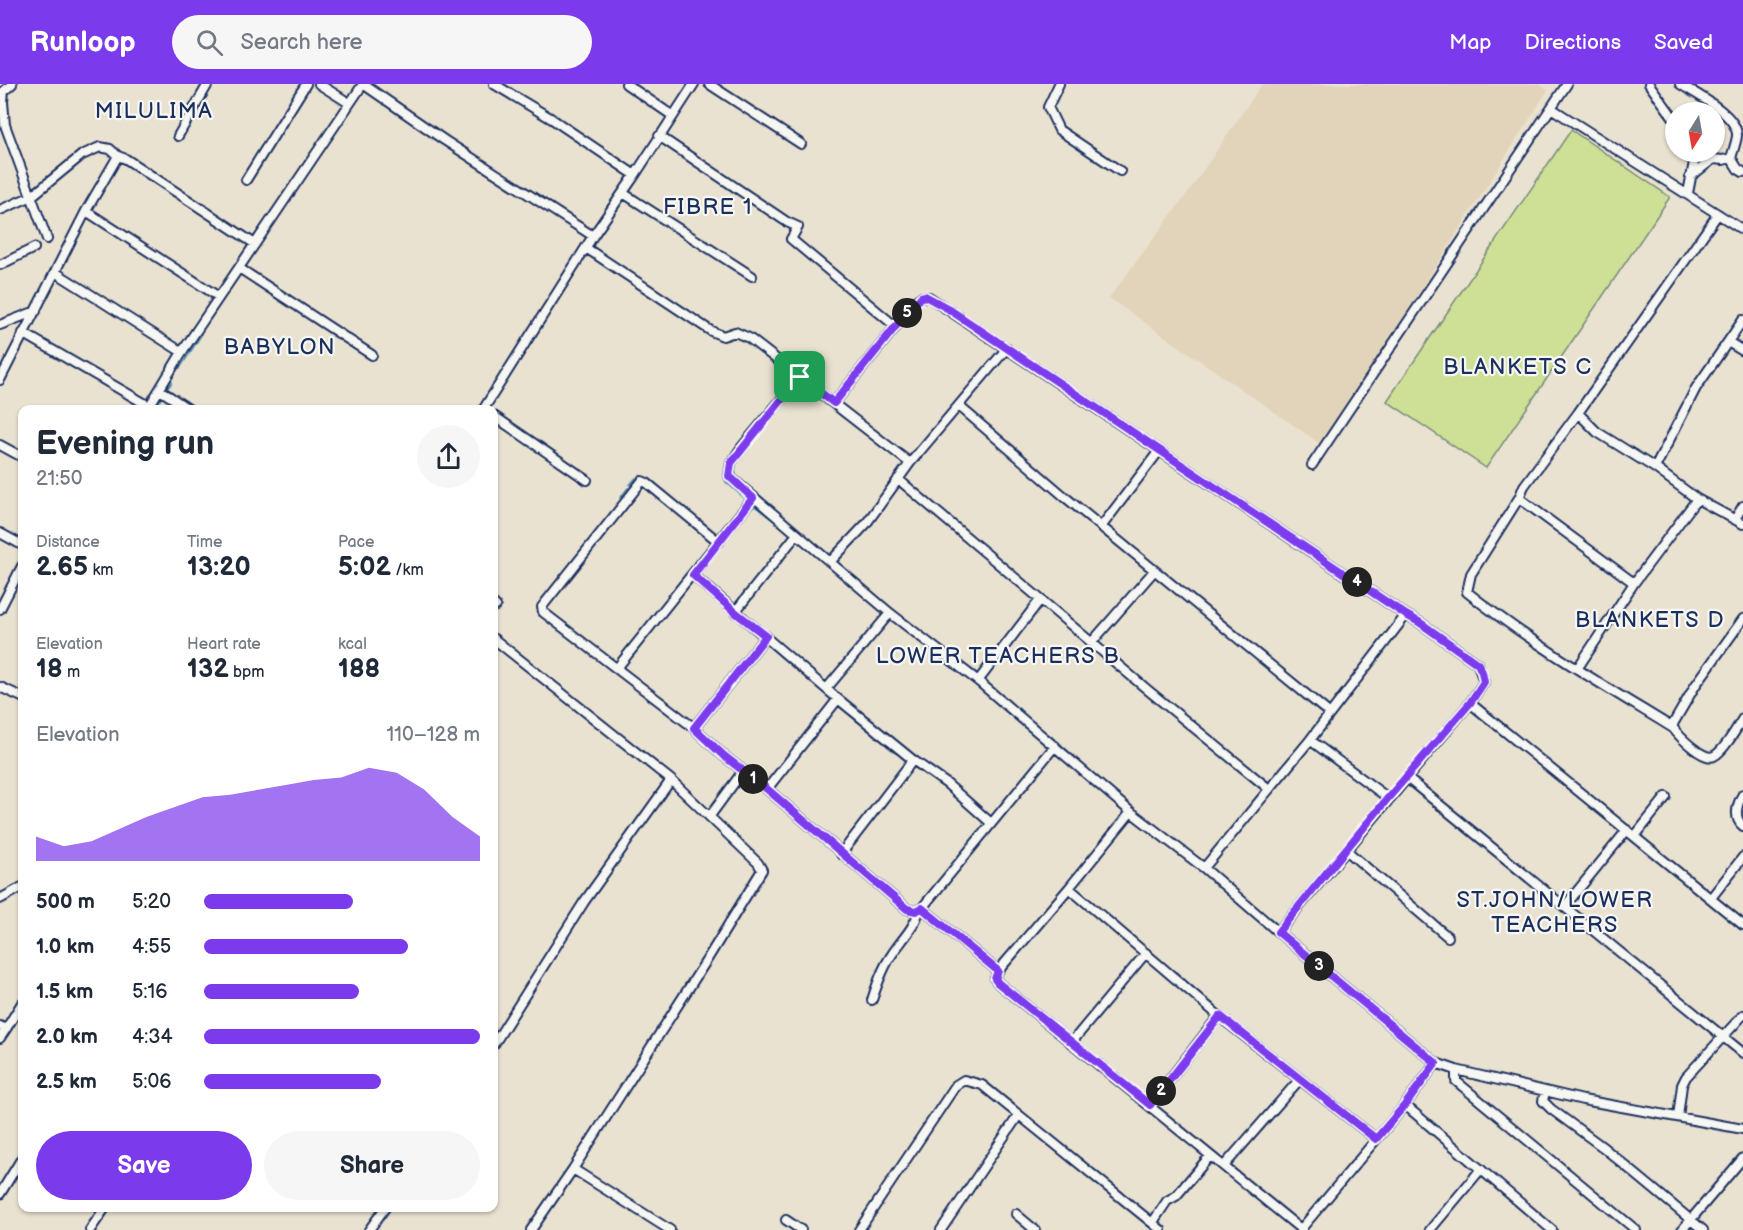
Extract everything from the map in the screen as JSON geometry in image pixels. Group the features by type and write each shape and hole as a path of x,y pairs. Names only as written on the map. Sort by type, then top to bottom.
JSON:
{"street":[{"path":"12,84 4,91 3,126 47,239"},
{"path":"178,136 208,84"},
{"path":"246,180 306,84"},
{"path":"319,84 350,103"},
{"path":"150,405 182,352 363,84 444,140 593,236"},
{"path":"494,84 552,119 635,175"},
{"path":"626,84 673,116"},
{"path":"486,405 585,248 694,84"},
{"path":"709,84 801,144"},
{"path":"1059,84 1048,107 1059,130 1120,171"},
{"path":"1311,465 1567,84"},
{"path":"1649,84 1665,106"},
{"path":"1680,84 1727,115 1734,123 1737,134 1731,158"},
{"path":"1551,108 1743,230"},
{"path":"659,136 787,222 798,227 791,239 896,326"},
{"path":"0,210 32,196 82,155 100,147 110,149 126,159 255,244"},
{"path":"0,380 86,211 118,156"},
{"path":"1731,158 1743,172"},
{"path":"1690,177 1713,159 1731,158"},
{"path":"1688,194 1694,162"},
{"path":"623,194 752,276"},
{"path":"86,211 219,297"},
{"path":"1718,214 1524,486 1471,574 1467,592 1488,609 1577,669 1673,728 1698,752 1708,757 1714,756 1723,747 1743,718"},
{"path":"0,265 34,248"},
{"path":"585,248 711,331 723,336 735,332 749,338 910,463"},
{"path":"239,268 372,356"},
{"path":"55,272 182,352"},
{"path":"834,403 896,326 921,297 925,296 947,308 1159,452 1419,622 1478,664 1484,682 1470,703 1388,798 1278,932"},
{"path":"0,326 36,310"},
{"path":"1655,468 1696,388 1743,320"},
{"path":"23,333 143,405"},
{"path":"1728,342 1743,351"},
{"path":"830,562 866,524 910,463 1007,348"},
{"path":"800,377 731,463 729,476 890,613 978,681 1131,812 1204,868 1436,1063 1456,1070 1582,1100 1743,1129"},
{"path":"160,390 182,405"},
{"path":"959,406 1154,571 1329,713"},
{"path":"1578,413 1597,432 1655,468 1697,499 1743,524"},
{"path":"498,419 587,480"},
{"path":"0,445 18,455"},
{"path":"1101,527 1159,452"},
{"path":"898,479 1040,600 1269,789"},
{"path":"719,542 642,481 542,607 543,612 694,728 907,909 921,909 998,971"},
{"path":"617,668 753,498"},
{"path":"1518,498 1634,583"},
{"path":"1577,669 1634,583 1697,499"},
{"path":"1735,519 1743,506"},
{"path":"0,532 18,543"},
{"path":"735,612 797,534"},
{"path":"1092,642 1154,571"},
{"path":"0,609 18,574"},
{"path":"693,575 838,699 913,760 947,784 991,823"},
{"path":"978,681 1040,600"},
{"path":"827,688 890,613"},
{"path":"1204,868 1310,740 1406,615"},
{"path":"1673,728 1673,724 1695,686 1743,619"},
{"path":"694,728 766,636"},
{"path":"498,642 671,780 758,863 762,870 573,1169 531,1230"},
{"path":"0,687 18,695"},
{"path":"767,789 838,699"},
{"path":"1470,703 1743,925"},
{"path":"1310,740 1388,798"},
{"path":"872,1000 891,956 907,936 921,909 1055,746"},
{"path":"841,854 913,760"},
{"path":"710,816 743,771"},
{"path":"1407,777 1743,1053"},
{"path":"498,1038 584,902 671,780"},
{"path":"1743,794 1736,814 1738,822 1743,826"},
{"path":"1635,836 1665,797"},
{"path":"1131,812 998,971 995,979 998,983 1301,1230 1405,1105 1436,1063"},
{"path":"1565,906 1627,830"},
{"path":"1346,850 1448,937"},
{"path":"1712,898 1743,857"},
{"path":"1069,888 1220,1016 1376,1139"},
{"path":"0,899 18,889"},
{"path":"1071,1043 1146,953"},
{"path":"0,1038 3,1028 18,1008"},
{"path":"1678,1118 1682,1085 1686,1077 1743,1015"},
{"path":"1150,1105 1220,1016"},
{"path":"1456,1070 1456,1081 1636,1230"},
{"path":"1224,1166 1300,1079"},
{"path":"859,1230 956,1085 964,1080 982,1085 1161,1230"},
{"path":"1545,1091 1543,1101 1551,1109 1604,1148 1703,1230"},
{"path":"1405,1105 1552,1230"},
{"path":"941,1230 1018,1116"},
{"path":"1153,1222 1167,1201 1176,1196 1210,1156"},
{"path":"1682,1230 1743,1158"},
{"path":"0,1194 18,1165"},
{"path":"573,1169 670,1230"},
{"path":"1430,1230 1481,1169"},
{"path":"90,1230 102,1212"},
{"path":"369,1230 382,1212"},
{"path":"1016,1214 1035,1230"},
{"path":"786,1220 801,1230"}],"shaded area":[{"path":"1262,84 1539,84 1548,90 1322,445 1109,298 1189,191"}],"green space":[{"path":"1571,130 1670,197 1486,468 1387,401"}],"waterway":[{"path":"180,368 201,335"},
{"path":"158,385 163,377"},
{"path":"167,389 172,382"},
{"path":"148,401 154,389"},
{"path":"157,405 161,399"},
{"path":"736,475 734,467 749,448"},
{"path":"724,475 726,482 746,499"},
{"path":"630,485 636,478"},
{"path":"620,498 628,488"},
{"path":"746,512 755,506 794,536"},
{"path":"810,540 830,557"},
{"path":"895,612 913,626"},
{"path":"934,642 975,672"},
{"path":"984,680 1015,707"},
{"path":"1018,708 1023,713"},
{"path":"1025,715 1037,725"},
{"path":"1040,728 1054,739"},
{"path":"1036,736 1049,747"},
{"path":"1057,741 1070,753"},
{"path":"1073,756 1086,769"},
{"path":"1093,774 1115,793"},
{"path":"1121,797 1128,803"},
{"path":"1131,807 1140,814"},
{"path":"1157,837 1167,845"},
{"path":"1234,889 1278,925"},
{"path":"1176,972 1203,996"},
{"path":"990,977 992,983 999,989"},
{"path":"1004,993 1009,997"},
{"path":"1207,999 1213,1004"},
{"path":"1093,1065 1104,1075"}],"district":[{"name":"MILULIMA","path":"154,111"},
{"name":"FIBRE 1","path":"708,207"},
{"name":"BABYLON","path":"280,347"},
{"name":"BLANKETS C","path":"1518,367"},
{"name":"BLANKETS D","path":"1650,620"},
{"name":"LOWER TEACHERS B","path":"998,656"},
{"name":"ST.JOHN/LOWER TEACHERS","path":"1555,912"}],"route":[{"path":"929,297 1159,452 1419,622 1478,664 1484,682 1479,691 1278,932 1436,1063 1376,1139 1220,1016 1150,1105 998,983 995,975 998,971 922,908 916,911 907,909 767,789 724,756 694,728 766,636 693,575 753,498 729,476 731,463 800,377 834,403 918,299 929,297"}]}
